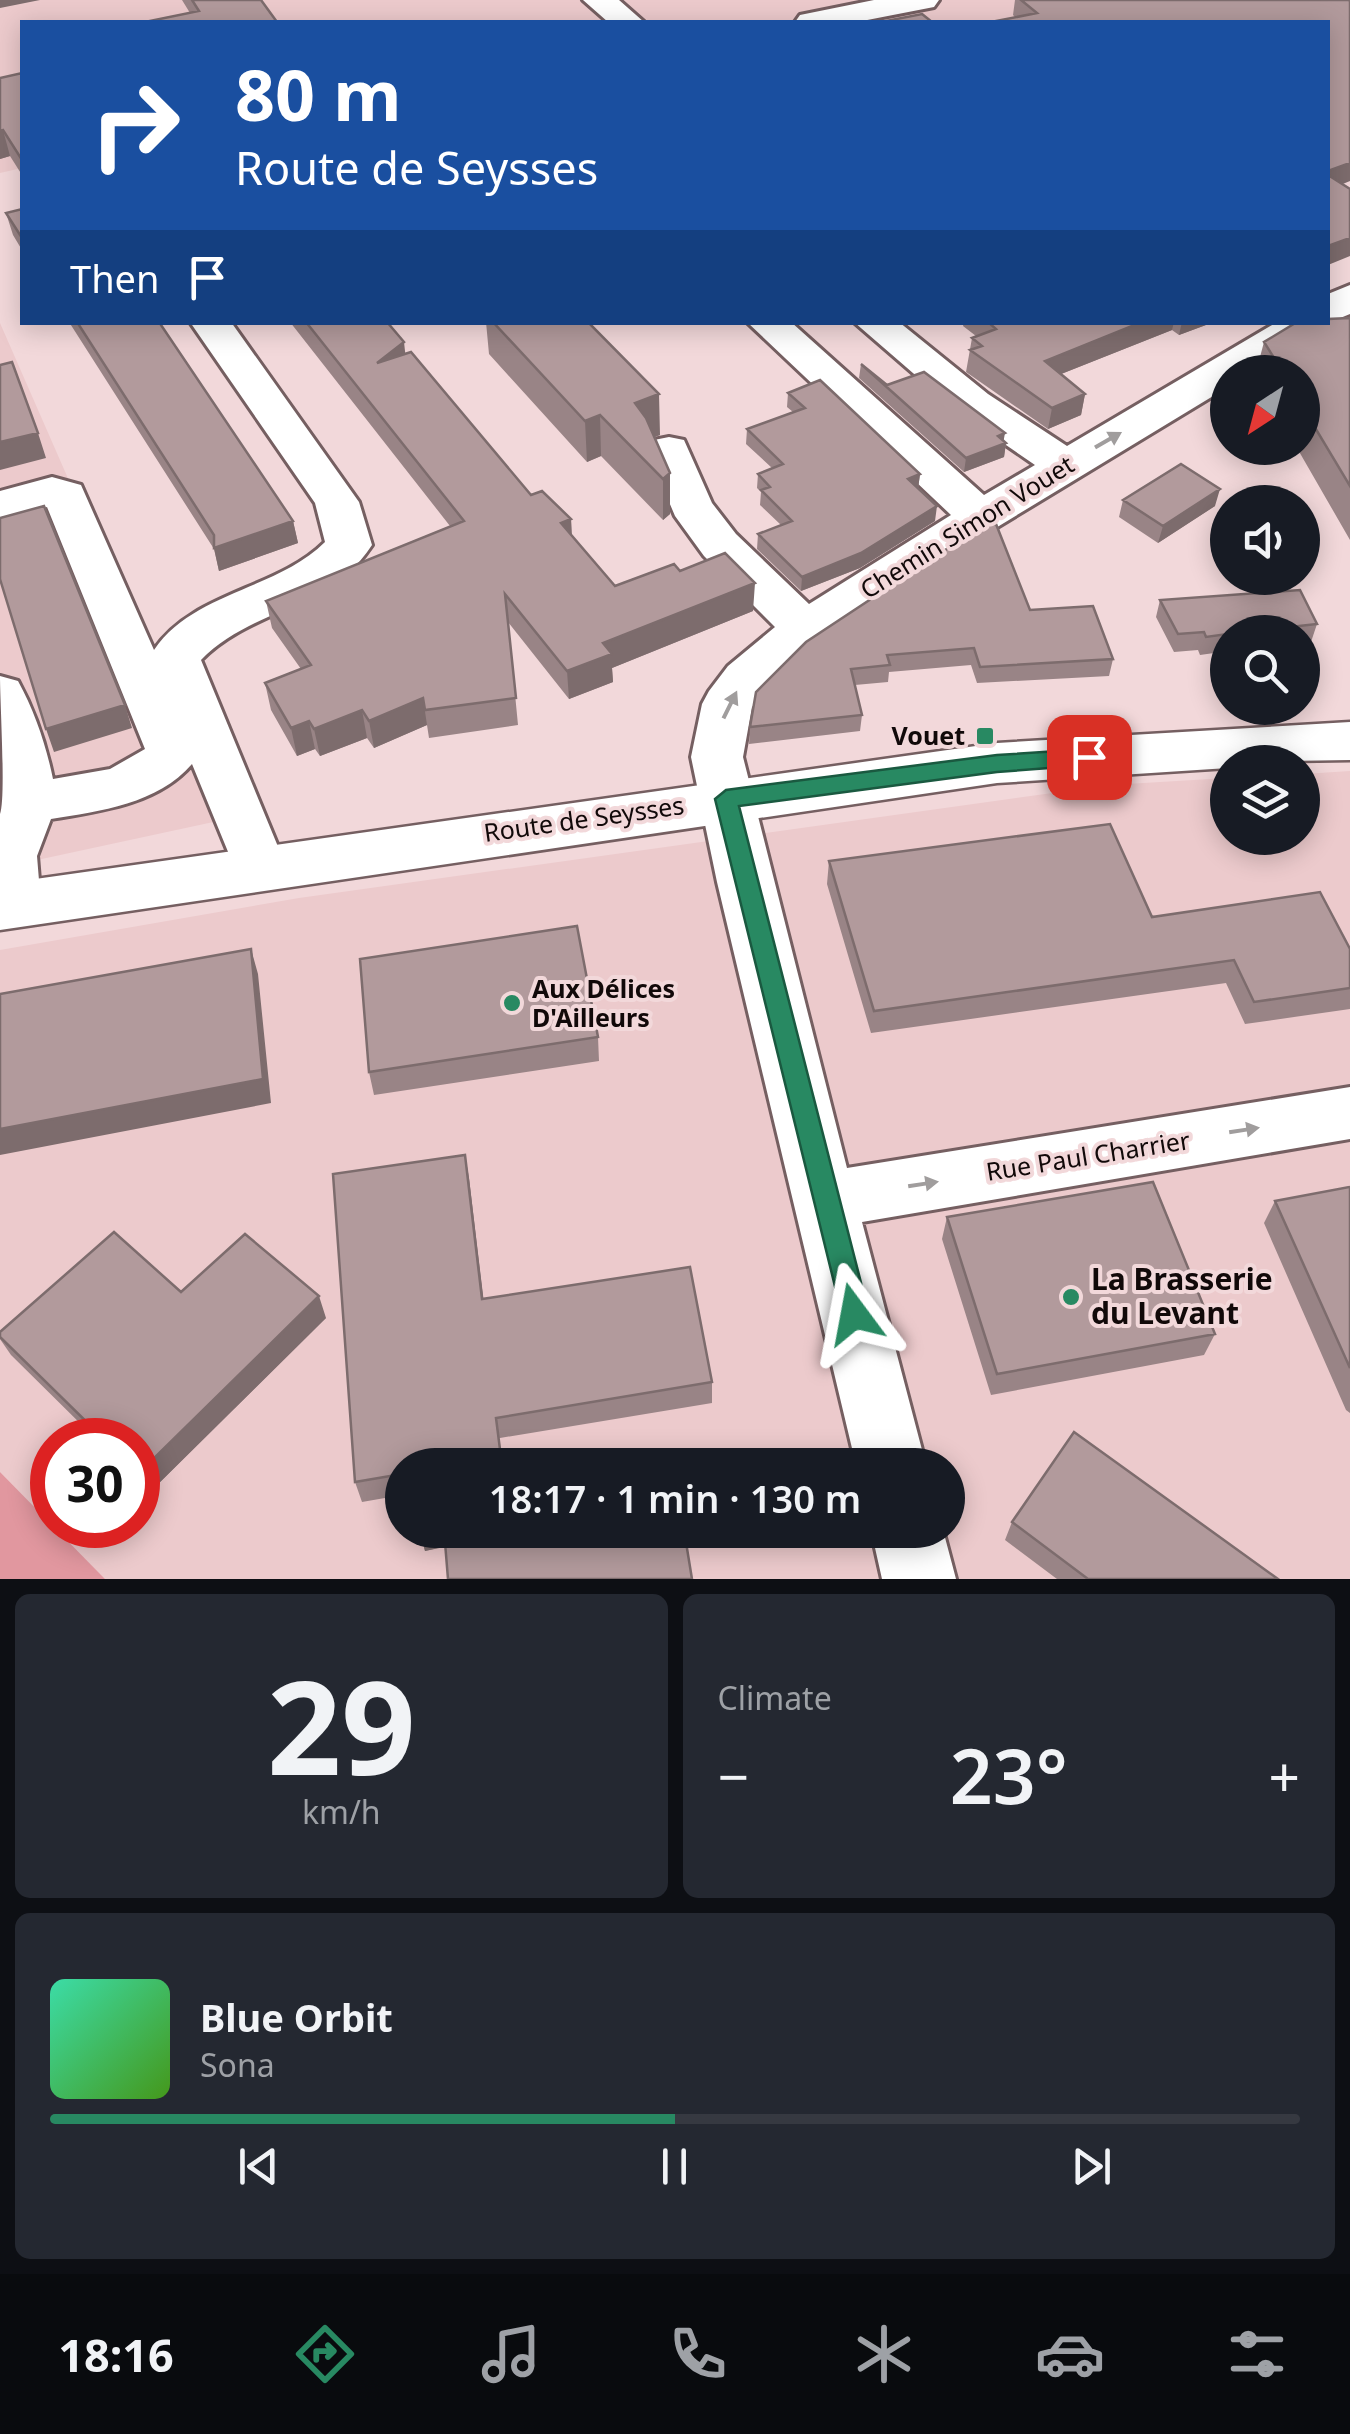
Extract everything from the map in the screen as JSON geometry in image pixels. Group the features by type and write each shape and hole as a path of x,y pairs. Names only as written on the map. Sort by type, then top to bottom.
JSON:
{"main road":[{"name":"Route de Seysses","path":"6,879 259,866 997,764 1350,741"}],"street":[{"path":"599,0 625,20"},
{"path":"820,20 923,0"},
{"path":"212,325 337,502 349,545 332,566 192,635 175,657 259,866"},
{"path":"770,325 979,516"},
{"path":"878,325 973,403 1065,465"},
{"name":"Chemin Simon Vouet","path":"887,1448 726,799 717,757 727,704 746,678 806,630 979,516 1302,325"},
{"path":"669,450 691,506 720,546 806,630"},
{"path":"0,506 52,491 64,495 173,754 164,766 120,785 32,803"},
{"path":"0,694 21,747 32,803 6,879"},
{"name":"Rue Paul Charrier","path":"827,1200 1350,1113"},
{"path":"911,1548 918,1579"}],"shaded area":[{"path":"0,0 1350,0 1350,9 1319,20 20,20 20,168 0,173"},
{"path":"0,323 218,821 0,868"},
{"path":"1350,771 1350,1579 105,1579 75,1548 160,1548 160,1418 30,1418 30,1503 0,1472 0,950 299,898 1110,785 1210,779 1210,855 1320,855 1320,773"},
{"path":"0,1472 30,1503 30,1548 75,1548 105,1579 0,1579"}],"building":[{"path":"192,0 261,0 276,20 155,20 199,11"},
{"path":"1021,0 1348,0 1350,163 1330,170 1330,20 1001,20 1037,13"},
{"path":"922,14 930,20 891,20"},
{"path":"20,73 20,157 0,131 0,78"},
{"path":"1330,176 1350,189 1350,238 1330,245"},
{"path":"20,210 20,235 6,213"},
{"path":"1350,318 1350,486 1320,436 1320,355 1272,355 1264,342 1292,325 1330,325 1330,319"},
{"path":"79,325 161,325 293,521 214,548 214,535"},
{"path":"308,325 390,325 404,342 377,363 411,352 531,495 542,491 571,519 561,523 615,586 674,564 680,571 725,553 755,583 603,643 612,654 567,671 505,594 516,698 425,710 423,698 369,721 362,710 314,729 309,721 291,728 265,683 311,665 266,601 464,521"},
{"path":"496,325 591,325 659,394 635,403 646,418 670,473 663,479 600,415 585,421"},
{"path":"991,325 1135,325 1045,361 1085,394 1052,408 970,350 982,346 972,338 996,329"},
{"path":"12,362 38,433 0,442 0,365"},
{"path":"861,364 887,385 924,372 1005,433 998,436 1006,443 966,458"},
{"path":"820,380 920,474 908,479 937,506 861,553 802,577 758,534 792,521 761,490 770,487 758,474 783,464 747,429 805,408 788,393"},
{"path":"1181,464 1214,485 1210,485 1210,495 1163,526 1123,500"},
{"path":"44,506 125,705 46,729 0,579 0,518"},
{"path":"996,524 1030,610 1093,606 1113,659 980,667 974,648 887,655 890,665 851,669 862,715 750,727 756,692 806,642 983,525"},
{"path":"1302,595 1312,615 1210,615 1210,636 1206,637 1204,632 1178,634 1160,600"},
{"path":"1110,824 1152,917 1320,892 1350,949 1350,988 1254,1002 1234,960 874,1011 829,861"},
{"path":"577,926 598,1037 369,1072 360,959"},
{"path":"251,949 263,1079 0,1129 0,994"},
{"path":"465,1155 482,1299 690,1267 712,1382 496,1418 500,1448 385,1448 385,1477 355,1482 333,1174"},
{"name":"La Brasserie du Levant","path":"1153,1182 1215,1334 997,1374 947,1217"},
{"path":"1350,1188 1350,1368 1275,1201"},
{"path":"114,1232 181,1292 245,1234 319,1296 160,1452 160,1418 83,1418 0,1337 0,1332"},
{"path":"1074,1432 1278,1579 1088,1579 1012,1522"},
{"path":"445,1548 687,1548 692,1579 448,1579"}],"place":[{"name":"Vouet","path":"985,736"},
{"name":"Aux Délices D'Ailleurs","path":"512,1003"},
{"name":"La Brasserie du Levant","path":"1071,1297"}],"route":[{"path":"854,1314 726,799 997,764 1089,757"}]}
